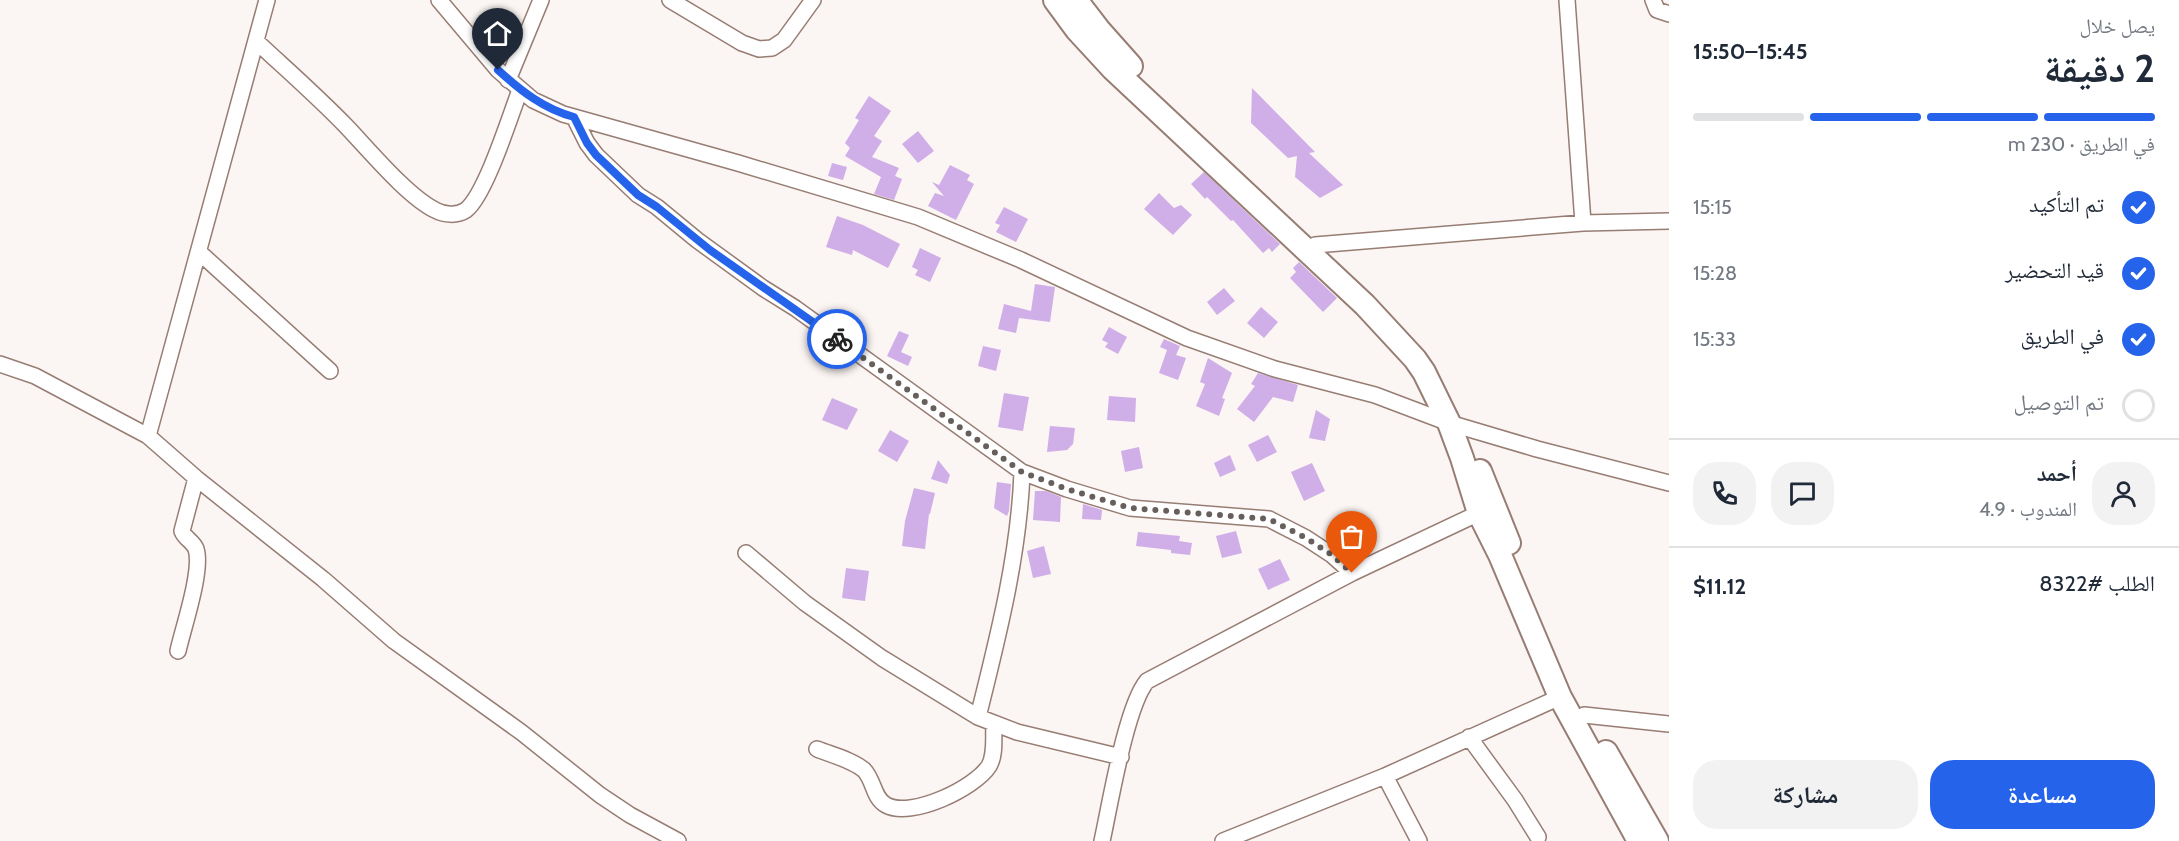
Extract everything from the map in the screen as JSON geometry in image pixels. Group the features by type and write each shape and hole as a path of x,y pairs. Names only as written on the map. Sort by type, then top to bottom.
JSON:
{"main road":[{"path":"1055,0 1083,38 1113,69 1401,342 1424,372 1456,425 1584,716 1657,841"},
{"path":"1076,0 1125,59 1315,245 1389,312 1445,378 1454,398 1462,458 1479,513 1500,555 1560,697 1639,841"}],"street":[{"path":"148,436 267,0"},
{"path":"439,0 488,60 514,85 546,107 918,217 1021,260 1187,338 1275,369 1375,395 1456,425 1537,449 1669,483"},
{"path":"256,41 326,105 411,193 437,212 460,213 468,208 484,184 541,0"},
{"path":"670,0 742,43 759,49 772,48 784,40 813,0"},
{"path":"1567,0 1583,223"},
{"path":"1653,0 1658,10 1669,14"},
{"path":"574,117 596,155 638,195 657,207 710,250 795,308 1022,472 1075,492 1130,508 1269,519 1306,538 1332,555 1352,573"},
{"path":"1315,245 1583,223 1669,221"},
{"path":"199,252 330,370"},
{"path":"0,364 35,376 148,436 196,478 323,579 394,641 521,732 600,795 630,815 678,841"},
{"path":"978,717 999,634 1019,530 1022,472"},
{"path":"178,651 196,571 195,547 182,531 196,478"},
{"path":"1102,841 1130,719 1147,681 1352,573 1479,513"},
{"path":"746,553 805,603 882,658 978,717 994,724 1121,757"},
{"path":"1223,841 1385,776 1560,697"},
{"path":"1584,716 1669,724"},
{"path":"817,749 863,770 883,803 888,807 907,808 953,794 971,785 982,775 991,764 994,724"},
{"path":"1469,737 1515,800 1538,837"},
{"path":"1385,776 1419,841"}],"building":[{"path":"1252,88 1315,152 1309,153 1343,185 1320,198 1295,177 1297,156 1288,158 1251,123"},
{"path":"869,96 891,111 874,136 882,141 872,157 899,168 895,176 902,179 894,200 874,194 881,177 845,156 850,148 845,143 859,120 855,118"},
{"path":"918,131 934,151 918,163 902,144"},
{"path":"832,163 847,167 843,180 828,176"},
{"path":"950,165 970,175 967,180 974,184 956,220 928,206 935,193 944,196 932,182 939,185"},
{"path":"1204,172 1280,244 1272,252 1269,248 1263,253 1233,220 1231,221 1207,197 1205,199 1191,184"},
{"path":"1159,193 1174,208 1181,205 1192,215 1173,235 1144,209"},
{"path":"1004,207 1028,219 1016,242 996,232 1000,225 995,223"},
{"path":"837,216 863,225 900,244 888,268 853,250 852,255 826,247"},
{"path":"920,248 941,258 930,282 915,275 918,270 912,267"},
{"path":"1299,262 1337,298 1323,312 1290,278 1296,272 1293,268"},
{"path":"1035,284 1055,287 1050,322 1019,318 1016,333 998,329 1004,304 1031,311"},
{"path":"1224,288 1235,301 1217,315 1207,302"},
{"path":"1261,307 1278,322 1264,338 1247,323"},
{"path":"1109,327 1127,337 1118,354 1105,347 1108,343 1102,340"},
{"path":"899,331 909,335 901,352 912,357 908,366 887,356"},
{"path":"1164,339 1180,346 1176,355 1186,358 1178,380 1159,373 1167,350 1160,347"},
{"path":"983,346 1001,350 996,371 978,366"},
{"path":"1208,358 1232,373 1222,398 1225,399 1219,416 1196,406 1205,384 1200,382"},
{"path":"1258,373 1298,385 1293,402 1273,397 1254,422 1237,409 1255,386 1251,384"},
{"path":"1004,393 1029,397 1023,431 998,427"},
{"path":"1109,396 1136,398 1135,422 1107,420"},
{"path":"832,398 858,409 847,430 822,420"},
{"path":"1316,410 1330,419 1325,441 1309,438"},
{"path":"1050,426 1075,428 1073,444 1067,450 1047,452"},
{"path":"890,430 909,441 897,462 878,451"},
{"path":"1268,435 1277,452 1257,462 1248,445"},
{"path":"1139,447 1143,468 1125,472 1121,451"},
{"path":"1230,455 1236,470 1220,477 1214,463"},
{"path":"938,460 950,475 947,484 931,479"},
{"path":"1312,463 1325,491 1304,501 1291,472"},
{"path":"997,482 1011,484 1007,516 994,508"},
{"path":"914,488 935,493 929,514 925,549 902,546 905,521"},
{"path":"1035,491 1046,491 1061,497 1060,522 1033,520"},
{"path":"1083,504 1102,510 1101,520 1082,519"},
{"path":"1236,531 1242,553 1222,558 1216,536"},
{"path":"1138,532 1180,536 1179,541 1192,543 1190,555 1171,553 1171,550 1136,546"},
{"path":"1044,546 1051,574 1033,578 1027,551"},
{"path":"1280,559 1290,580 1268,590 1258,569"},
{"path":"846,568 869,571 865,601 842,598"}],"way so far":[{"path":"837,339 1022,472 1067,489 1130,508 1269,519 1306,538 1332,555 1352,573"}],"route":[{"path":"498,70 533,100 574,117 596,155 638,195 670,217 696,240 837,339"}]}
